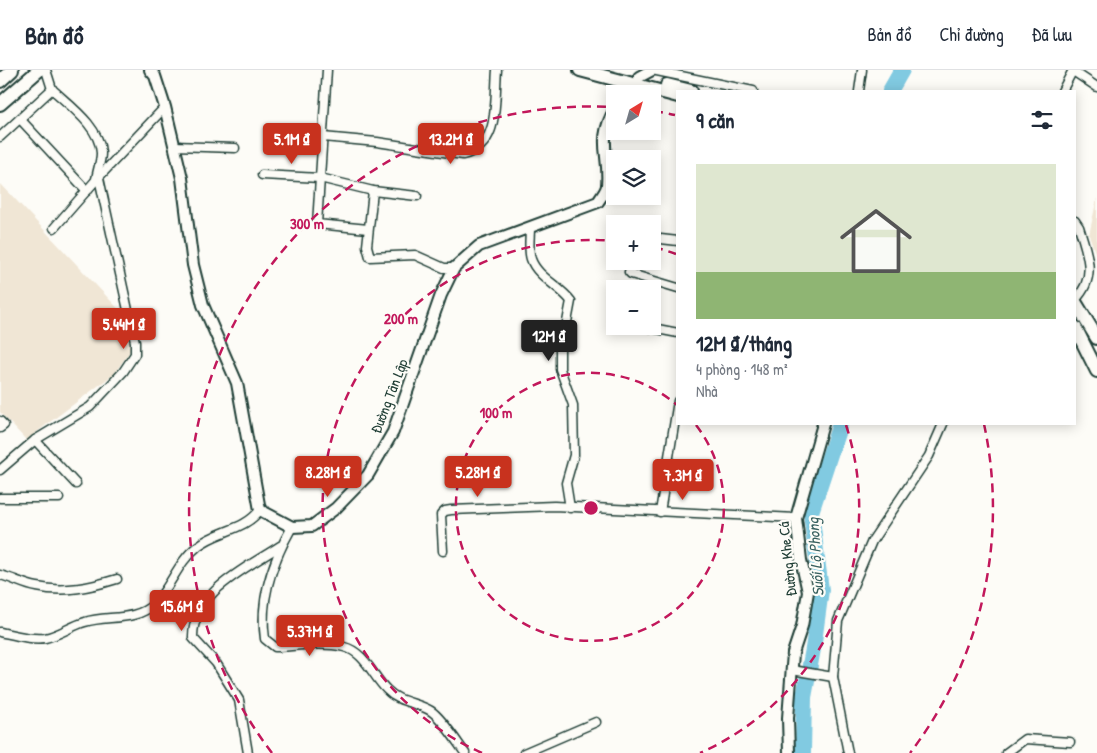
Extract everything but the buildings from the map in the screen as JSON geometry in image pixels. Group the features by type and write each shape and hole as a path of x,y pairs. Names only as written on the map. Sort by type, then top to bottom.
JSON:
{"main road":[{"path":"0,81 12,70"},
{"path":"0,104 39,70"},
{"path":"580,70 616,85"},
{"path":"614,70 687,90"},
{"path":"661,94 676,96"},
{"path":"1076,303 1097,338"},
{"path":"1076,329 1097,371"}],"street":[{"path":"0,470 35,440 90,408 123,372 135,354 135,342 97,179 101,154 99,141 93,130 52,89 46,70"},
{"path":"0,632 45,638 85,622 135,615 154,604 197,546 206,540 243,526 254,518 260,510 237,383 204,305 193,265 182,178 165,107 155,76 150,70"},
{"path":"327,70 318,224 368,229"},
{"path":"323,137 377,142 463,155 476,152 490,136 497,70"},
{"path":"639,77 652,70 748,90"},
{"path":"858,90 862,70"},
{"path":"1063,90 1073,70 1097,86"},
{"path":"0,137 52,89"},
{"path":"54,228 165,107"},
{"path":"20,119 88,191"},
{"name":"Đường Tân Lập","path":"292,527 312,526 336,508 368,475 393,432 441,295 454,268 479,246 598,202 607,186 603,141 606,127"},
{"path":"174,146 235,148"},
{"path":"262,175 320,178 373,191 417,196"},
{"path":"373,191 367,250 370,257 407,254 420,257 444,268 454,268"},
{"path":"1076,222 1092,269 1094,283 1076,300"},
{"path":"530,228 530,257 536,269 564,292 571,301 566,322 560,335 560,369 573,405 574,456 566,483 570,508"},
{"path":"661,239 676,241"},
{"path":"630,270 630,274 676,287"},
{"path":"661,330 676,333"},
{"path":"660,512 676,413"},
{"path":"0,421 4,425 0,428"},
{"name":"Đường Khe Cá","path":"789,753 788,718 797,671 793,653 802,626 808,592 796,518 822,425"},
{"path":"848,753 833,678 838,621 872,541 928,456 943,425"},
{"path":"35,440 76,484"},
{"path":"0,498 59,498"},
{"path":"443,551 441,515 445,511 533,507 796,518"},
{"path":"260,510 292,527 282,545 263,601 265,639 275,647 308,645 345,647 360,656 387,691 402,701 416,703 433,712 465,753"},
{"path":"248,753 239,700 216,663 193,638 193,624 201,608 215,590 282,545"},
{"path":"0,575 35,587 57,590 78,589 118,578"},
{"path":"797,671 823,674 833,678"},
{"path":"524,753 596,722"},
{"path":"1006,753 1025,738 1070,742"}],"shaded area":[{"path":"0,183 142,334 114,374 26,440 0,412"},
{"path":"1097,198 1097,258 1089,235"}],"waterway":[{"name":"Suối Lộ Phong","path":"891,90 902,70"},
{"name":"Suối Lộ Phong","path":"803,753 804,697 821,590 811,512 840,425"}]}
